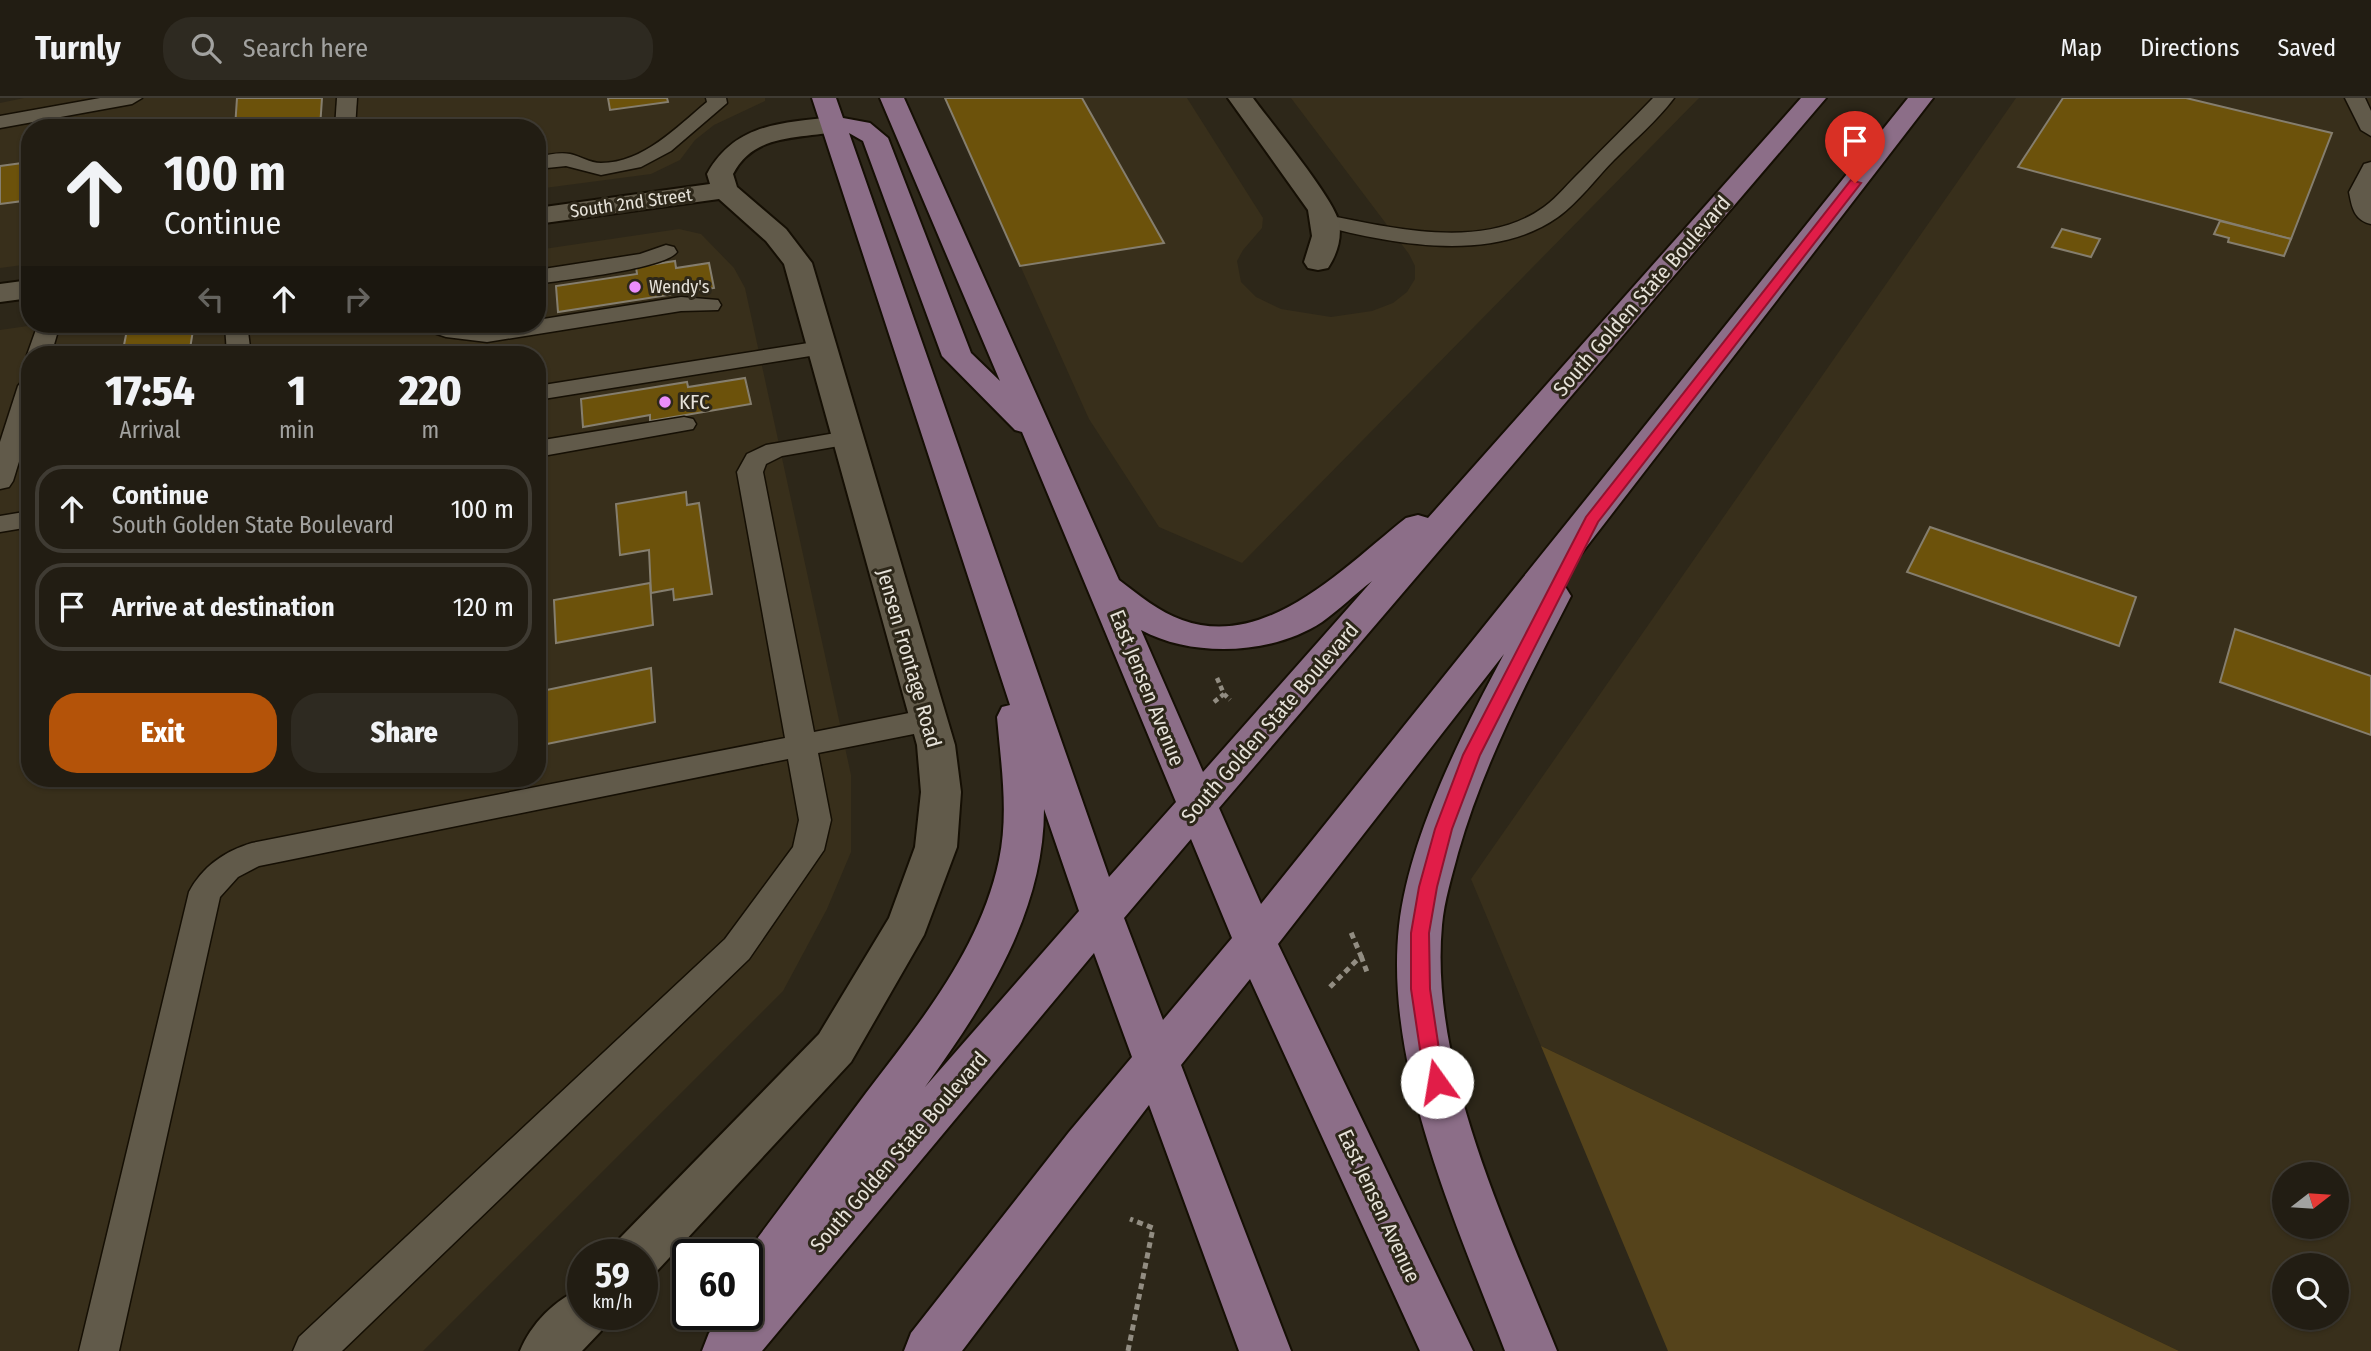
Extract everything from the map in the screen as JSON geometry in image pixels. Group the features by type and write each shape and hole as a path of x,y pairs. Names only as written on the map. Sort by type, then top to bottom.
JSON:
{"main road":[{"name":"East Jensen Avenue","path":"892,98 1042,440 1255,941 1447,1351"},
{"name":"South Golden State Boulevard","path":"729,1351 1102,914 1814,98"},
{"path":"930,1351 1086,1147 1255,941 1591,520 1921,98"},
{"path":"829,112 869,131 875,138 957,356 1042,440"},
{"path":"829,112 1102,914 1265,1351"},
{"path":"1105,587 1137,611 1168,629 1196,637 1231,637 1287,625 1308,614 1492,469"},
{"path":"1531,1351 1461,1167 1430,1056 1421,989 1420,933 1428,887 1444,829 1471,755 1591,520"},
{"path":"763,1271 968,988 1006,905 1020,860 1025,800 1016,715 996,608"},
{"path":"705,1351 720,1330"}],"street":[{"path":"1240,98 1310,193 1326,221 1326,247 1318,262"},
{"path":"725,190 720,174 724,163 731,153 743,144 784,132 829,112"},
{"name":"South 2nd Street","path":"546,215 725,190"},
{"name":"Jensen Frontage Road","path":"653,1239 835,1048 909,923 936,847 941,792 936,745 798,263 789,249 725,190"},
{"path":"0,293 21,290"},
{"path":"546,1351 567,1329"}],"lane":[{"path":"0,122 132,98"},
{"path":"346,119 348,98"},
{"path":"546,162 568,159 582,151 659,148 717,103 716,98"},
{"path":"1326,221 1383,234 1426,238 1488,235 1519,229 1553,211 1664,98"},
{"path":"2355,98 2371,130"},
{"path":"2371,168 2358,192 2363,211 2371,218"},
{"path":"546,276 644,260 666,252"},
{"path":"546,326 681,304 710,305"},
{"path":"457,333 500,333"},
{"path":"546,393 821,348"},
{"path":"0,481 21,414"},
{"path":"546,447 684,424"},
{"path":"313,1351 737,948 808,850 816,820 750,472 756,459 775,450 846,438"},
{"path":"0,524 21,520"},
{"path":"99,1351 205,892 227,868 252,855 929,720"}],"path":[{"path":"1213,670 1224,694 1235,704"},
{"path":"1214,702 1224,694"},
{"path":"1326,991 1361,956 1350,930"},
{"path":"1128,1351 1153,1228 1130,1219"}],"shaded area":[{"path":"24,98 765,98 765,101 714,125 695,140 680,160 651,174 546,188 546,119 21,119 21,265 0,268 0,103"},
{"path":"945,98 1187,98 1263,218 1262,228 1237,261 1241,282 1256,297 1281,309 1331,317 1372,311 1393,303 1407,292 1415,279 1415,266 1409,254 1291,98 1699,98 1242,563 1159,527 1089,419"},
{"path":"2016,98 2371,98 2371,1351 2179,1351 1541,1046 1471,879"},
{"path":"679,229 701,234 734,268 745,288 851,775 851,852 827,909 783,991 423,1351 0,1351 0,330 21,327 21,333 546,333 546,249"},
{"path":"1541,1046 2179,1351 1668,1351"}],"building":[{"path":"237,98 322,98 321,119 236,119"},
{"path":"608,98 667,98 668,102 610,110"},
{"path":"945,98 1082,98 1164,243 1020,266"},
{"path":"2063,98 2186,98 2332,133 2291,239 2018,167"},
{"path":"21,163 21,201 0,204 0,166"},
{"path":"2220,221 2291,239 2284,256 2228,242 2229,238 2214,234"},
{"path":"2062,229 2100,239 2091,257 2052,247"},
{"name":"Wendy's","path":"675,261 676,268 709,263 714,288 558,312 556,286 637,274 636,267"},
{"path":"126,333 193,333 190,346 124,346"},
{"name":"KFC","path":"745,378 751,404 650,421 650,415 583,427 581,399 687,382 688,387"},
{"path":"686,492 687,505 699,503 712,594 674,600 673,589 651,593 649,550 620,555 616,504"},
{"path":"1930,527 2136,597 2119,646 1907,572"},
{"path":"650,583 653,625 556,643 554,600"},
{"path":"2235,629 2371,676 2371,735 2220,682"},
{"path":"651,668 655,722 546,744 546,690"}],"place":[{"name":"Wendy's","path":"635,287"},
{"name":"KFC","path":"665,402"}],"route":[{"path":"1437,1082 1430,1056 1421,989 1420,933 1428,887 1444,829 1471,755 1591,520 1855,183"}]}
